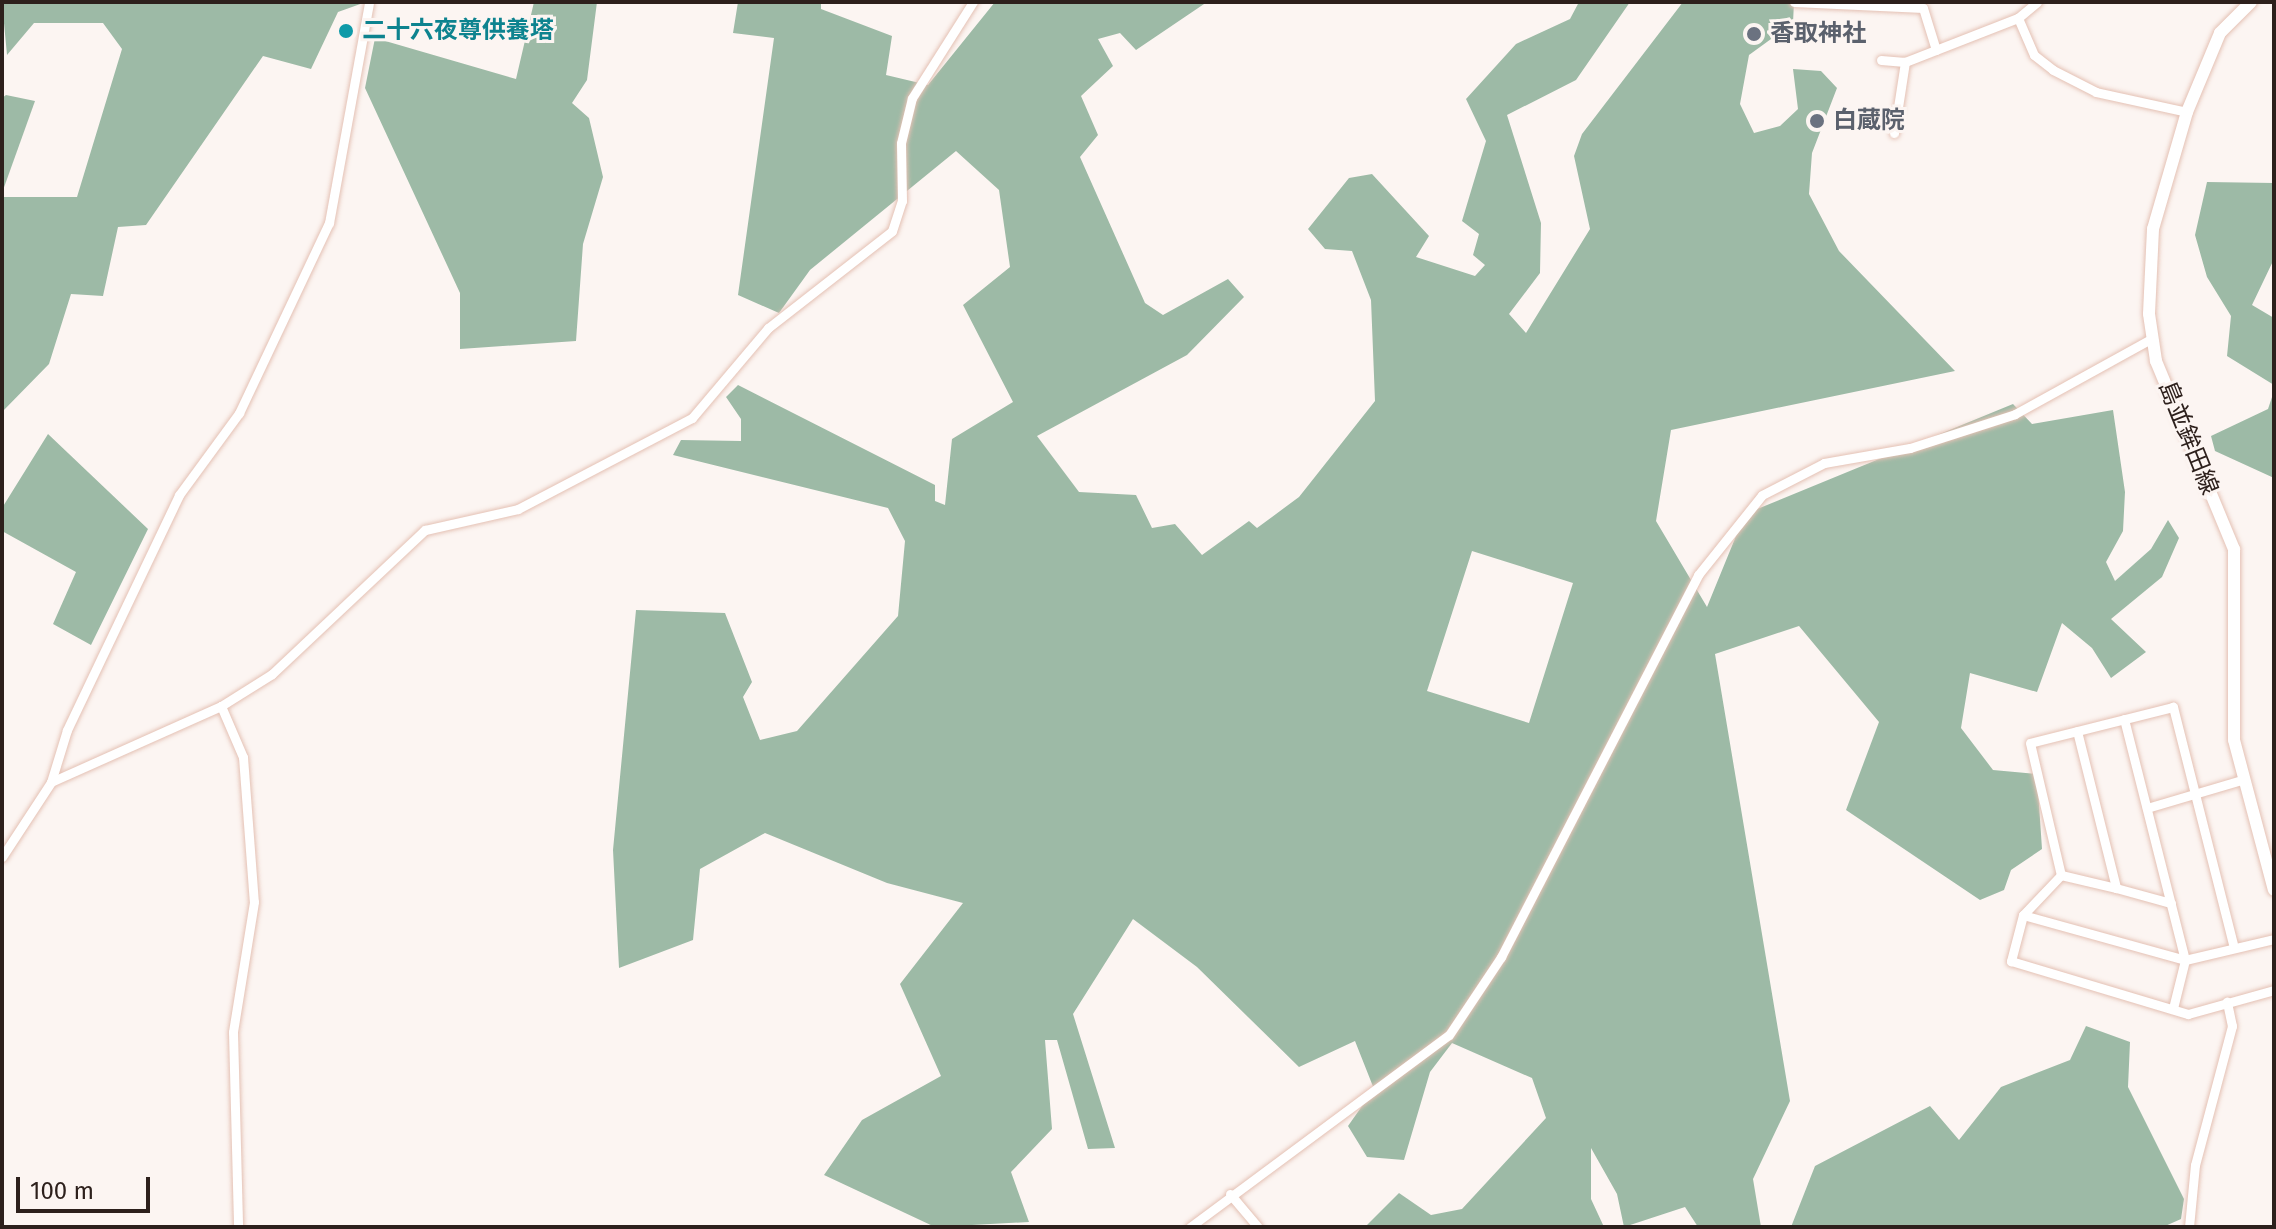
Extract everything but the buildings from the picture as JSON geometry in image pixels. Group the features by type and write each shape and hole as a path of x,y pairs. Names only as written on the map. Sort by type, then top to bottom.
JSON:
{"main road":[{"name":"島並鉾田線","path":"2251,2 2220,33 2187,112 2153,229 2151,339 2234,549 2234,740 2274,890"}],"street":[{"path":"2,857 51,782 67,730 179,495 239,413 329,223 369,2"},
{"path":"51,782 221,706 294,657 396,550 425,530 518,509 701,410 768,328 892,231 901,210 901,143 912,98 973,2"},
{"path":"1794,2 1923,8 1936,50"},
{"path":"1881,60 1905,62 2018,18 2037,2"},
{"path":"2018,18 2034,55 2053,70 2096,92 2187,112"},
{"path":"1894,133 1905,62"},
{"path":"1190,1227 1456,1027 1501,957 1698,575 1762,495 1824,463 1910,448 2015,414 2151,339"},
{"path":"221,706 243,757 254,902 233,1032 238,1227"},
{"path":"2061,875 2030,743 2173,707 2234,948"},
{"path":"2124,719 2185,960 2173,1008"},
{"path":"2077,731 2116,888"},
{"path":"2147,808 2245,779"},
{"path":"2061,875 2171,903"},
{"path":"2061,875 2023,915 2011,961 2188,1014 2274,990"},
{"path":"2023,915 2185,960 2274,939"},
{"path":"2189,1227 2195,1165 2232,1026 2227,1002"},
{"path":"1230,1194 1258,1227"}],"green space":[{"path":"2,2 366,2 338,12 311,69 263,56 146,225 118,227 103,296 71,294 49,364 2,412 2,197 77,197 122,49 103,23 34,23 7,55"},
{"path":"534,2 597,2 587,80 572,103 589,118 603,177 583,244 576,341 460,349 460,293 365,88 375,38 516,79"},
{"path":"738,2 821,2 821,9 892,36 886,75 928,85 995,2 1207,2 1136,50 1120,33 1098,39 1113,66 1081,96 1098,135 1080,157 1145,303 1163,315 1228,279 1244,297 1187,355 1037,436 1079,492 1136,495 1152,528 1175,524 1202,555 1249,521 1257,528 1299,497 1375,401 1371,300 1352,251 1325,249 1308,229 1349,178 1372,174 1429,236 1416,257 1475,276 1485,265 1473,255 1479,234 1462,221 1486,141 1466,99 1516,44 1570,19 1579,2 1630,2 1576,80 1507,115 1541,223 1540,273 1509,314 1526,333 1590,229 1574,156 1582,134 1683,2 1794,2 1793,23 1749,55 1740,104 1754,133 1780,126 1798,109 1793,69 1821,71 1837,88 1812,153 1809,194 1839,251 1955,371 1671,430 1656,521 1707,607 1745,514 2013,404 2032,424 2113,410 2125,492 2123,531 2106,562 2115,581 2151,549 2168,520 2179,538 2162,577 2111,619 2146,652 2111,678 2092,648 2062,623 2037,692 1970,673 1961,728 1993,770 2037,774 2042,849 2011,870 2004,890 1980,900 1846,810 1879,722 1799,626 1715,654 1790,1101 1753,1179 1761,1227 1698,1227 1685,1207 1624,1227 1617,1194 1591,1148 1591,1199 1604,1227 1365,1227 1399,1193 1431,1215 1462,1209 1546,1118 1532,1078 1452,1043 1430,1072 1404,1160 1367,1157 1348,1126 1374,1089 1355,1041 1299,1067 1197,967 1133,919 1073,1014 1115,1148 1088,1149 1057,1040 1045,1040 1052,1129 1011,1172 1029,1222 935,1227 824,1175 862,1120 941,1076 900,984 963,903 887,883 765,833 700,869 693,940 619,968 613,850 636,610 725,613 752,682 743,697 760,740 797,731 898,616 905,541 888,508 673,455 681,440 741,441 741,419 726,397 738,385 935,485 935,501 945,505 952,439 1013,402 963,305 1010,267 999,190 956,151 810,270 779,313 738,295 774,38 733,33","holes":["1472,551 1573,583 1529,723 1427,691"]},
{"path":"6,95 35,101 2,193 2,98"},
{"path":"2207,182 2274,183 2274,259 2252,305 2274,318 2274,385 2227,356 2231,316 2207,277 2195,235"},
{"path":"2274,391 2274,478 2215,451 2211,436 2268,409"},
{"path":"48,434 148,529 91,645 53,624 76,572 2,531 2,508"},
{"path":"2086,1026 2130,1042 2128,1087 2184,1199 2181,1219 2163,1227 1791,1227 1815,1166 1930,1106 1959,1140 2001,1087 2070,1060"}],"place":[{"name":"二十六夜尊供養塔","path":"346,31"},
{"name":"香取神社","path":"1754,34"},
{"name":"白蔵院","path":"1817,121"}]}
